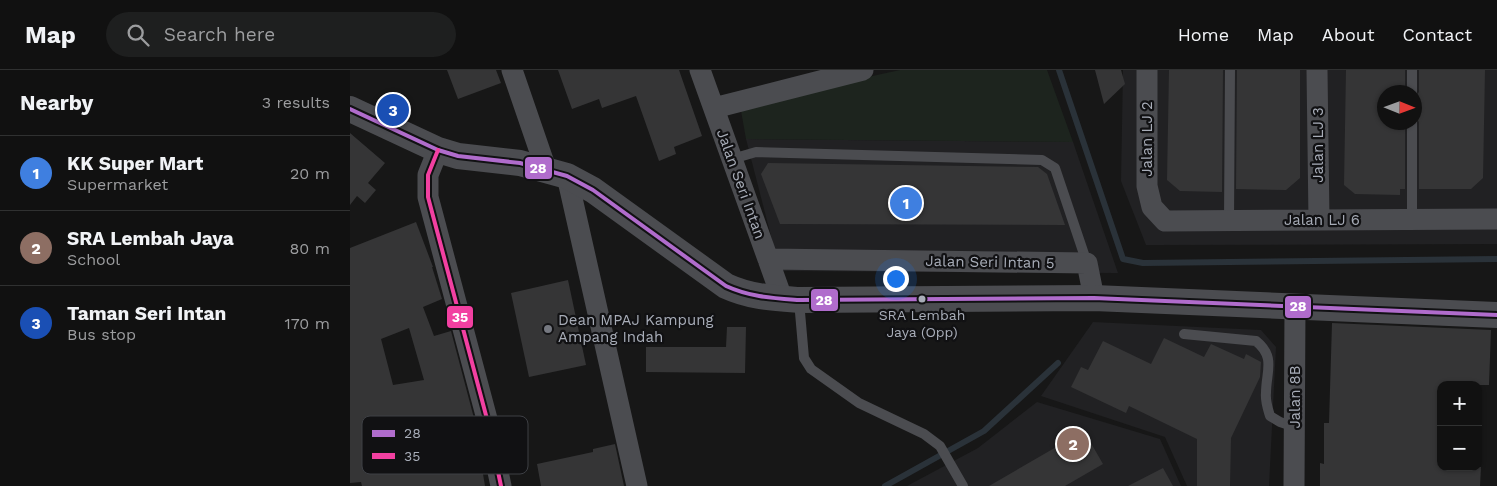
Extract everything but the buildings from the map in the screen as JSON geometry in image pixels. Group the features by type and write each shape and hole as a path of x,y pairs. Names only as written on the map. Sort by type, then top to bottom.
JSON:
{"street":[{"path":"512,70 557,172 636,486"},
{"name":"Jalan Seri Intan","path":"700,70 768,260 790,299"},
{"path":"714,108 863,70"},
{"name":"Jalan LJ 2","path":"1147,70 1147,186 1152,207"},
{"name":"Jalan LJ 3","path":"1318,70 1318,220"},
{"path":"350,109 438,150 458,156 520,162 557,172 593,190 726,286 742,293 790,299 1094,298 1295,308 1497,314"},
{"path":"438,150 428,175 428,197 486,416"},
{"name":"Jalan LJ 6","path":"1152,207 1165,221 1497,220"},
{"name":"Jalan Seri Intan 5","path":"768,260 1087,263"},
{"path":"1087,263 1094,298"},
{"name":"Jalan 8B","path":"1294,486 1295,308"}],"lane":[{"path":"1229,221 1230,70"},
{"path":"1412,70 1412,85"},
{"path":"1412,130 1412,220"},
{"path":"732,159 756,152 1042,160 1056,168 1087,263"},
{"path":"790,299 804,358 811,369 859,403 924,434 940,446 963,486"},
{"path":"1184,334 1256,341 1264,347 1268,356 1269,373 1266,393 1270,416 1294,427"}],"shaded area":[{"path":"900,70 1047,70 1073,142 746,139 740,105"},
{"path":"1123,70 1497,70 1497,244 1146,245 1121,181"},
{"path":"746,139 1073,142 1118,273 780,271"},
{"path":"1093,322 1261,330 1276,347 1269,486 1187,486 1165,437 1041,396"},
{"path":"1037,402 1160,439 1181,486 907,486 978,448"}],"waterway":[{"path":"1059,70 1123,259 1143,263 1497,259"},
{"path":"885,486 984,431 1058,363"}],"transit line":[{"name":"28","path":"350,109 438,150 458,156 520,163 567,176 593,190 726,286 744,293 799,300 1094,298 1497,315"},
{"name":"35","path":"438,150 428,175 428,197 486,416"},
{"name":"35","path":"498,474 501,486"}],"place":[{"name":"Taman Seri Intan","path":"393,110"},
{"name":"KK Super Mart","path":"906,203"},
{"name":"SRA Lembah Jaya (Opp)","path":"922,299"},
{"name":"Dean MPAJ Kampung Ampang Indah","path":"548,329"},
{"name":"SRA Lembah Jaya","path":"1073,444"}]}
